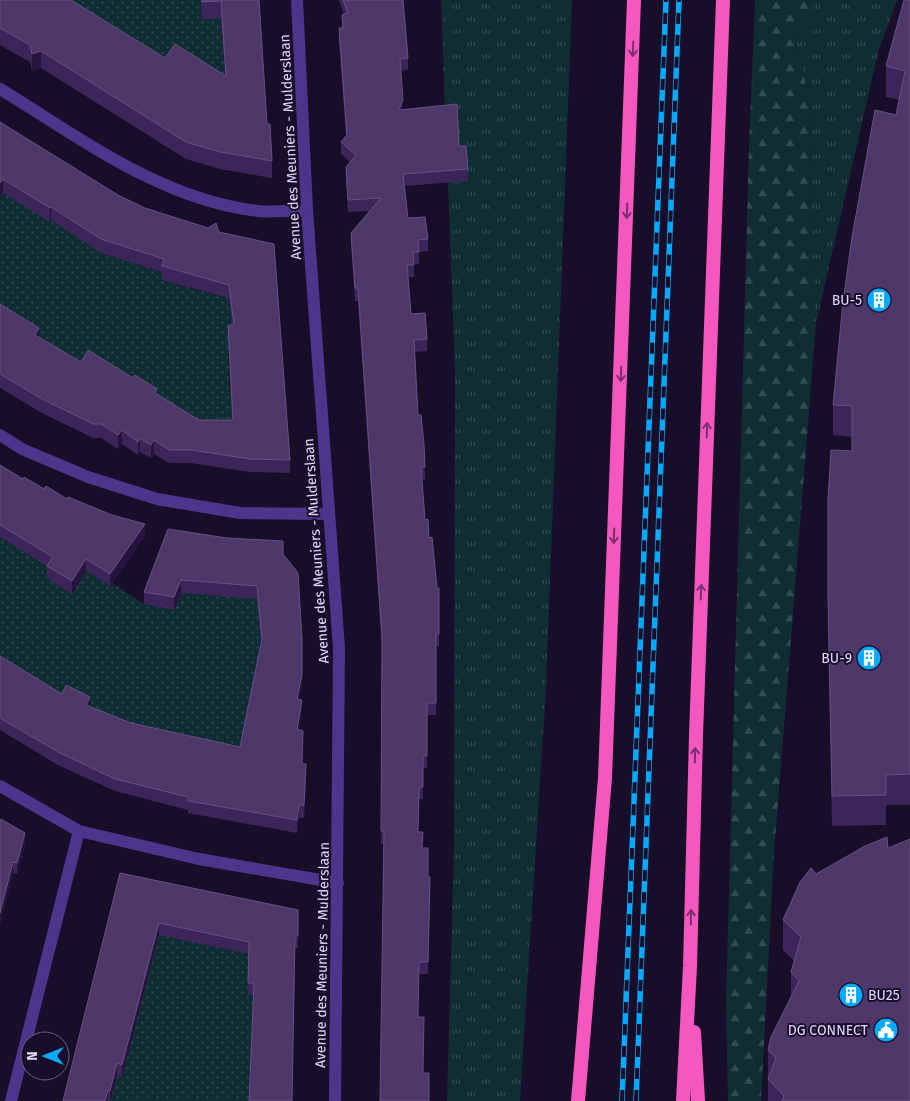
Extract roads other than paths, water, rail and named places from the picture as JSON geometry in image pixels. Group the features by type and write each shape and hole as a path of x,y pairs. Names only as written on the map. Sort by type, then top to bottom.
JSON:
{"highway":[{"path":"578,1101 605,778 634,0"},
{"path":"683,1101 690,966 696,735 723,0"},
{"path":"690,966 698,1101"}],"street":[{"name":"Avenue des Meuniers - Mulderslaan","path":"296,0 307,210 339,648 335,1101"},
{"path":"0,89 131,170 190,196 259,211 307,210"},
{"path":"0,435 22,449 88,477 157,499 240,513 329,514"},
{"path":"0,786 79,831 199,859 338,883"},
{"path":"11,1101 79,831"}],"railway":[{"path":"622,1101 666,0"},
{"path":"636,1101 679,0"}],"place":[{"name":"BU-5","path":"879,300"},
{"name":"BU-9","path":"869,658"},
{"name":"BU25","path":"851,995"},
{"name":"DG CONNECT","path":"886,1030"}]}
